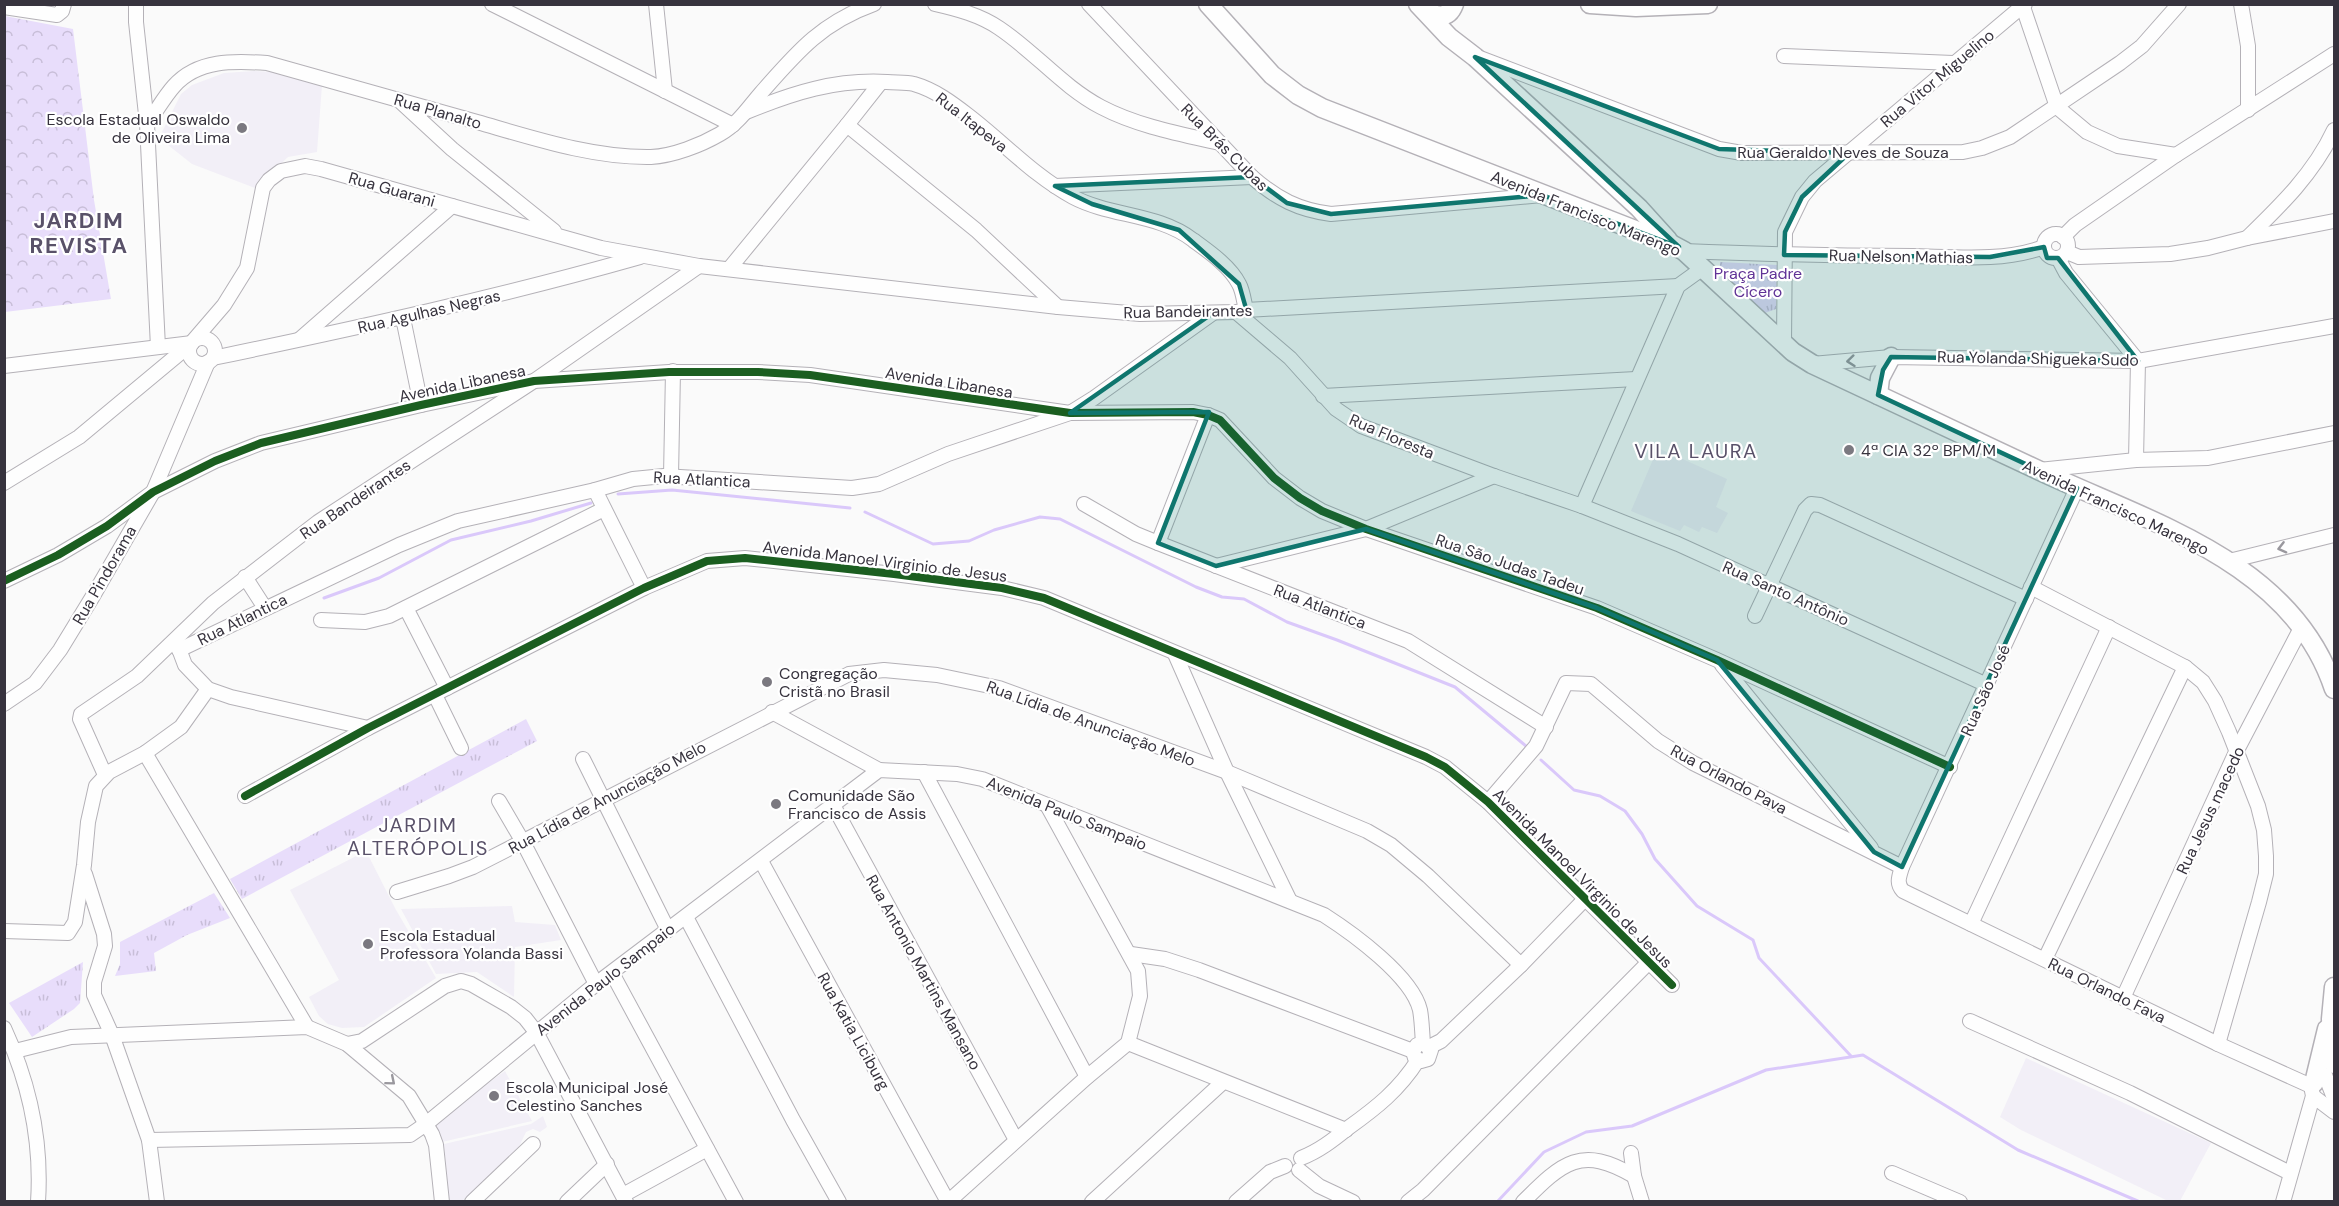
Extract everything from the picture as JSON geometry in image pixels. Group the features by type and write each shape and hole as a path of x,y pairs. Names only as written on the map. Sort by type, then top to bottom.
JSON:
{"main road":[{"name":"Avenida Francisco Marengo","path":"1208,4 1259,63 1298,96 1323,108 1678,247 1793,352 1812,364 2175,532 2229,561 2265,588 2302,626 2317,647 2334,690"},
{"path":"1418,4 1435,16 1451,10 1455,35 1469,52"},
{"path":"1418,4 1639,208 1678,247"},
{"path":"1590,4 1636,8 1708,4"},
{"path":"1878,395 1880,378 1891,357"},
{"path":"2322,1079 2334,987"},
{"path":"2322,1079 2323,1044 2331,1019"}],"street":[{"path":"136,4 147,124 158,348"},
{"path":"492,4 733,125"},
{"path":"744,112 815,35 830,25 874,4"},
{"path":"935,4 979,17 999,28 1101,107 1123,117 1220,143"},
{"name":"Rua Brás Cubas","path":"1089,4 1252,177 1269,192 1287,203 1306,210 1331,214 1542,195"},
{"name":"Rua Geraldo Neves de Souza","path":"1469,52 1719,149 1742,153 1963,152 2010,137 2057,106 2142,46 2179,4"},
{"path":"2241,4 2248,46 2248,110"},
{"path":"2024,5 2057,106 2087,132 2118,146 2176,155"},
{"name":"Rua Vitor Miguelino","path":"1784,343 1785,232 1802,197 1815,181 2024,5"},
{"path":"653,6 665,91"},
{"path":"4,7 54,15 62,9"},
{"path":"1784,56 1953,63"},
{"path":"2063,237 2075,225 2176,155 2332,58"},
{"name":"Rua Planalto","path":"147,124 174,85 200,68 226,62 267,63 542,140 629,157 654,157 710,140 733,125 744,112 812,88 861,81 881,82"},
{"path":"729,269 881,82"},
{"name":"Rua Itapeva","path":"881,82 912,84 946,98 1055,186 1092,204 1179,230 1223,264 1239,284 1241,311"},
{"path":"400,100 453,150 560,236"},
{"path":"847,125 976,230 1058,308"},
{"path":"2247,238 2305,179 2334,130"},
{"name":"Rua Guarani","path":"4,483 79,437 192,342 227,301 247,268 263,188 281,171 305,166 321,169 601,248 643,256"},
{"path":"1055,186 1252,177"},
{"path":"298,340 452,207"},
{"path":"2136,460 2138,361 2066,273 2062,255 2067,244 2063,237 2056,235 2049,237 2044,247 2050,257 2062,255 2079,257 2170,254 2334,221"},
{"name":"Rua Nelson Mathias","path":"1678,247 1784,255 1990,257 2029,253 2044,247"},
{"name":"Rua Bandeirantes","path":"643,256 699,266 1058,308 1140,314 1213,313 1678,286"},
{"name":"Rua Agulhas Negras","path":"211,360 546,284 643,256"},
{"name":"Rua Bandeirantes","path":"105,775 80,719 81,714 137,676 177,645 213,603 318,522 534,381 699,266"},
{"path":"1582,506 1678,286 1703,268"},
{"name":"Rua Guarani","path":"212,342 227,301"},
{"name":"Rua Floresta","path":"1241,311 1347,418 1391,439 1582,506"},
{"name":"Rua Atlantica","path":"177,645 265,608 399,545 458,521 595,490 633,479 671,476 864,488 879,484 948,454 1070,413 1213,313"},
{"path":"403,318 421,405"},
{"name":"Rua Yolanda Shigueka Sudo","path":"1812,364 1891,357 2138,361 2334,326"},
{"path":"4,366 158,348 192,342 200,338 212,342 215,350 211,360 202,364 194,361 189,354 192,342"},
{"name":"Rua Pindorama","path":"4,704 35,683 60,650 153,492 211,360"},
{"path":"671,476 673,371"},
{"name":"Avenida Libanesa","path":"4,581 58,555 107,526 153,492 222,458 261,443 534,381 673,371 810,375 1070,413"},
{"path":"1323,396 1636,380"},
{"path":"1070,413 1193,412 1208,415 1158,543"},
{"name":"Rua São Judas Tadeu","path":"1208,415 1220,420 1274,478 1322,511 1366,529 1597,608 1717,660 1950,767"},
{"path":"2037,470 2136,460 2208,458 2334,433"},
{"path":"1216,566 1366,529 1494,476"},
{"name":"Rua São José","path":"1903,891 1899,887 1898,880 1902,867 2077,488"},
{"path":"595,490 644,588"},
{"name":"Rua Atlantica","path":"1084,504 1136,534 1408,641 1546,727"},
{"path":"1755,616 1805,510 1811,504 1820,505 2109,627 2185,667 2203,682 2216,701 2258,806 2264,830 2266,874 2218,1044"},
{"name":"Rua Santo Antônio","path":"1582,506 1678,544 1987,685"},
{"path":"321,620 365,622 389,616 604,509"},
{"path":"2229,561 2334,535"},
{"name":"Avenida Manoel Virginio de Jesus","path":"245,796 368,728 644,588 690,568 720,559 745,558 894,573 1028,593 1407,747 1445,767 1488,802 1672,986"},
{"path":"245,577 265,608"},
{"path":"406,608 441,691 460,748"},
{"name":"Rua Jesus macedo","path":"2123,998 2236,752 2302,626"},
{"path":"1971,924 2109,627"},
{"path":"177,645 185,665 208,689 231,697 368,728"},
{"path":"1175,654 1227,772 1290,901"},
{"path":"1717,660 1874,852"},
{"path":"2045,959 2185,667"},
{"name":"Rua Lídia de Anunciação Melo","path":"397,892 465,870 849,674 884,670 937,675 999,687 1227,772 1367,831 1391,845 1428,876 1521,965"},
{"name":"Rua Orlando Pava","path":"1546,727 1566,682 1590,684 1658,741 1693,763 1902,867"},
{"path":"4,931 68,933 75,922 92,800 96,786 105,775 145,753 181,727 208,689"},
{"path":"772,712 879,770"},
{"path":"1488,802 1536,747 1546,727"},
{"path":"145,753 307,1027"},
{"path":"583,759 668,930"},
{"name":"Avenida Paulo Sampaio","path":"149,1140 410,1135 596,984 879,770 924,772 982,779 1324,915 1368,947 1411,989 1420,1009 1421,1050"},
{"path":"924,772 1087,1077"},
{"path":"499,801 523,842 596,984"},
{"name":"Rua Antonio Martins Mansano","path":"833,805 1016,1140"},
{"path":"948,1202 1128,1043 1138,1012 1141,982 1131,954 1048,807"},
{"name":"Rua Katia Liciburg","path":"761,861 948,1202"},
{"path":"84,865 88,888 104,934 105,946 93,989 112,1035 149,1140 157,1202"},
{"name":"Rua Orlando Fava","path":"1903,891 2218,1044 2322,1079 2334,1112"},
{"path":"1300,1164 1380,1106 1395,1092 1421,1050 1441,1041 1521,965 1584,900"},
{"path":"686,916 793,1120 839,1202"},
{"path":"1131,954 1165,958 1421,1050"},
{"path":"1408,1202 1423,1190 1648,963"},
{"path":"612,973 736,1202"},
{"path":"347,1044 362,1041 446,986 461,981 479,988 511,1007 525,1018 536,1032 625,1198 707,1149"},
{"path":"1970,1021 2130,1093 2290,1173"},
{"path":"15,1051 71,1037 307,1027 347,1044 410,1096 436,1145 442,1202"},
{"path":"4,1028 15,1051 31,1101 40,1171 38,1202"},
{"path":"1128,1043 1346,1130"},
{"path":"2322,1079 2334,1098"},
{"path":"2283,1202 2290,1173 2322,1079"},
{"path":"1092,1202 1223,1082"},
{"path":"471,1202 533,1144"},
{"path":"1631,1153 1634,1176 1642,1202"},
{"path":"1236,1202 1270,1172 1285,1166 1286,1159 1291,1154 1319,1186 1353,1202"},
{"path":"1523,1202 1560,1168 1576,1161 1594,1159 1613,1164 1634,1176"},
{"path":"567,1202 607,1164"},
{"path":"1892,1173 1960,1202"}],"highlighted area":[{"path":"1475,57 1719,149 1849,153 1802,197 1785,232 1784,255 1990,257 2044,247 2047,258 2058,258 2138,361 1891,357 1883,370 1878,395 2077,488 1902,867 1874,852 1717,660 1597,608 1366,529 1216,566 1158,543 1209,412 1070,413 1213,313 1247,312 1239,284 1179,230 1092,204 1055,186 1252,177 1287,203 1331,214 1542,195 1679,247"}],"shaded area":[{"name":"Escola Estadual Oswaldo de Oliveira Lima","path":"277,72 322,85 317,152 288,157 255,188 192,164 159,138 181,94 192,85 224,73"},
{"path":"1658,448 1727,479 1716,507 1728,513 1717,533 1702,527 1699,532 1684,525 1680,531 1631,511"},
{"name":"Escola Estadual Professora Yolanda Bassi","path":"366,851 396,910 436,978 364,1027 342,1028 328,1024 319,1016 309,997 339,980 290,890"},
{"path":"512,906 515,922 555,925 561,940 515,947 514,997 477,972 436,974 401,909"},
{"path":"2026,1058 2211,1143 2180,1201 2168,1201 2021,1130 2000,1117"},
{"name":"Escola Municipal José Celestino Sanches","path":"505,1071 532,1121 442,1142 435,1121"},
{"path":"543,1116 547,1127 540,1132 533,1129 526,1132 517,1151 462,1201 449,1200 444,1144 531,1124"}],"green space":[{"path":"5,16 73,29 94,200 111,299 5,312"},
{"name":"Praça Padre Cícero","path":"1720,262 1777,265 1776,309 1765,313 1720,271"},
{"path":"526,719 537,741 242,899 230,879"},
{"path":"214,893 230,918 187,935 154,953 156,971 115,976 120,964 120,942"},
{"path":"83,962 80,1003 32,1037 9,1003"}],"waterway":[{"path":"618,494 672,490 850,508"},
{"path":"324,598 379,578 451,540 531,521 591,503"},
{"path":"865,512 933,544 969,541 994,530 1040,517 1060,519 1196,587 1222,597 1244,599 1287,622 1455,687 1526,746"},
{"path":"1541,760 1574,790 1600,796 1625,811 1642,834 1655,859 1697,906 1753,940 1759,958 1851,1056"},
{"path":"1497,1202 1544,1152 1586,1132 1632,1126 1766,1070 1863,1055 2018,1150 2140,1202"}],"cycle path":[{"path":"4,581 58,555 107,526 153,492 215,461 261,443 534,381 669,372 758,372 810,375 1070,413 1193,412 1208,415 1220,420 1274,478 1322,511 1366,529 1597,608 1717,660 1950,767"},
{"path":"245,796 368,728 644,588 707,561 745,558 1002,588 1044,598 1426,757 1445,767 1488,802 1672,985"}],"place":[{"name":"Escola Estadual Oswaldo de Oliveira Lima","path":"242,128"},
{"name":"4ª CIA 32º BPM/M","path":"1849,450"},
{"name":"Congregação Cristã no Brasil","path":"767,682"},
{"name":"Comunidade São Francisco de Assis","path":"776,804"},
{"name":"Escola Estadual Professora Yolanda Bassi","path":"368,944"},
{"name":"Escola Municipal José Celestino Sanches","path":"494,1096"}],"district":[{"name":"JARDIM REVISTA","path":"79,232"},
{"name":"VILA LAURA","path":"1696,451"},
{"name":"JARDIM ALTERÓPOLIS","path":"418,836"}]}
